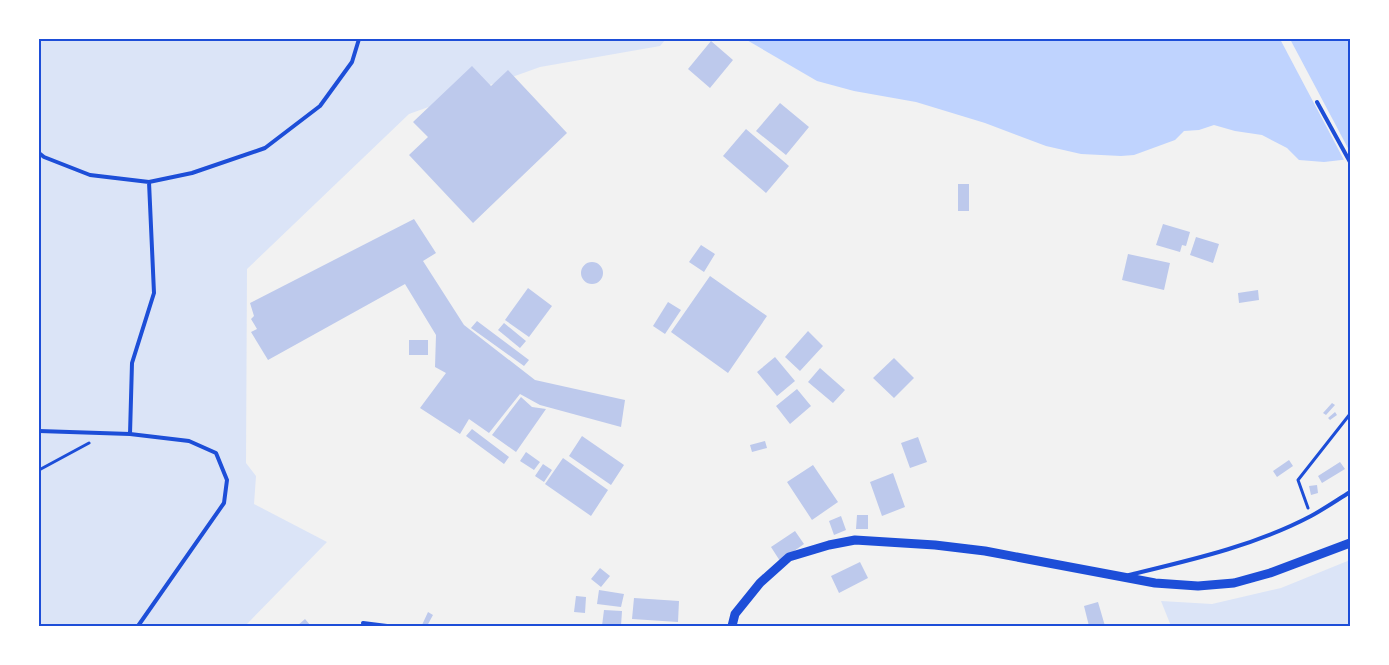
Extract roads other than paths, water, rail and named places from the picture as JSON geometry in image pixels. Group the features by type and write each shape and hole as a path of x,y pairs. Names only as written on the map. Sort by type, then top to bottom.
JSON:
{"street":[{"path":"732,626 735,614 760,583 789,557 829,545 856,540 935,544 985,551 1155,583 1198,586 1234,584 1287,567 1350,543"}],"lane":[{"path":"39,153 44,157 90,175 149,182 192,173 265,148 320,106 352,62 359,39"},
{"path":"1317,102 1350,162"},
{"path":"130,434 132,363 154,293 149,182"},
{"path":"39,431 130,434 189,441 216,453 227,480 224,503 138,626"},
{"path":"1122,577 1229,549 1268,535 1310,516 1350,492"},
{"path":"363,623 387,626"}],"water":[{"path":"745,39 1350,39 1350,159 1324,162 1299,160 1287,148 1262,135 1235,131 1214,125 1199,130 1184,131 1175,140 1134,155 1081,154 1046,146 985,123 916,102 854,91 817,81"}]}
